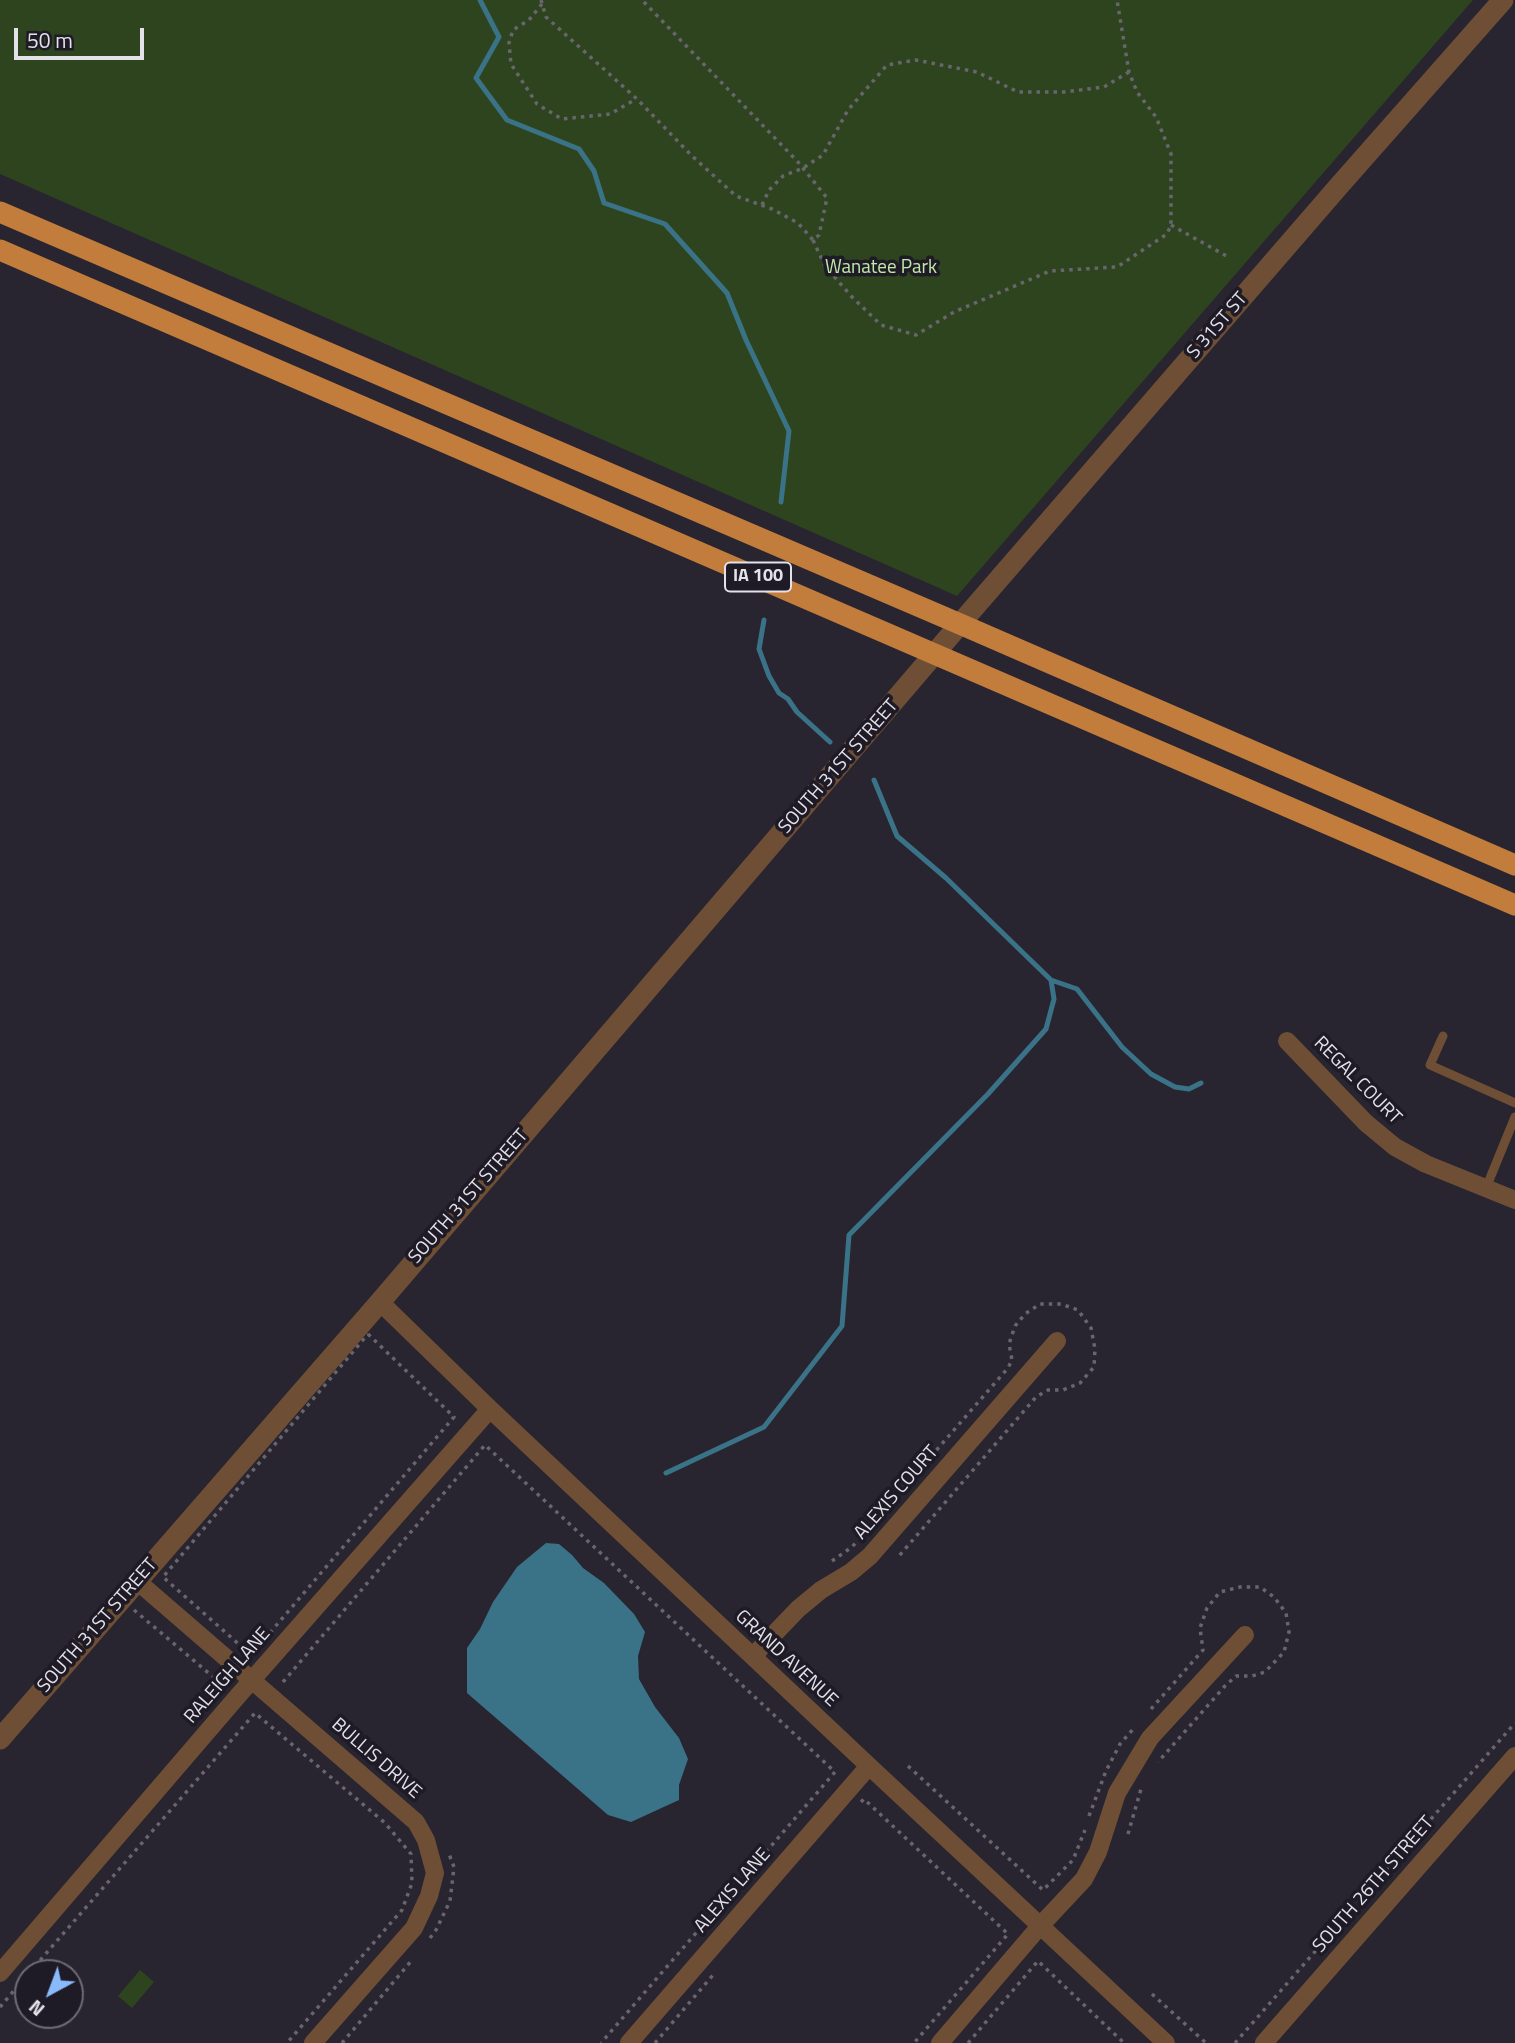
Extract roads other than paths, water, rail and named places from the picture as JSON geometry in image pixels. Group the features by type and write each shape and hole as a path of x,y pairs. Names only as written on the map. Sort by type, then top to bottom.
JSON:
{"highway":[{"name":"IA 100","path":"0,212 1515,865"},
{"name":"IA 100","path":"0,250 1515,905"}],"street":[{"name":"S 31ST ST","path":"936,653 1503,0"},
{"name":"SOUTH 31ST STREET","path":"0,1739 936,653"},
{"name":"REGAL COURT","path":"1287,1041 1366,1123 1395,1147 1426,1164 1515,1200"},
{"name":"GRAND AVENUE","path":"380,1301 490,1409 1166,2043"},
{"name":"ALEXIS COURT","path":"753,1656 797,1609 870,1556 1057,1341"},
{"name":"RALEIGH LANE","path":"0,1973 252,1679 490,1409"},
{"name":"BULLIS DRIVE","path":"137,1581 415,1822 426,1840 435,1873 429,1896 414,1928 313,2043"},
{"path":"940,2043 1084,1879 1098,1852 1117,1793 1150,1738 1245,1635"},
{"name":"SOUTH 26TH STREET","path":"1264,2043 1515,1756"},
{"name":"ALEXIS LANE","path":"629,2043 869,1766"}],"lane":[{"path":"1443,1036 1430,1065 1515,1103"},
{"path":"1486,1188 1515,1117"}],"water":[{"path":"546,1543 559,1544 583,1568 604,1583 634,1614 645,1632 638,1656 639,1679 655,1707 679,1738 688,1759 679,1785 679,1800 631,1822 608,1815 467,1693 467,1648 517,1567"}],"waterway":[{"path":"480,0 499,37 476,78 507,120 579,149 594,171 604,203 665,224 727,293 789,431 781,502"},
{"path":"764,620 759,649 769,676 779,693 830,742"},
{"path":"874,780 897,836 946,878 1051,980 1077,989 1122,1047 1151,1074 1175,1087 1189,1089 1201,1083"},
{"path":"666,1473 764,1427 842,1326 849,1235 988,1094 1046,1029 1054,999 1051,980"}],"park label":[{"name":"Wanatee Park","path":"881,268"}]}
